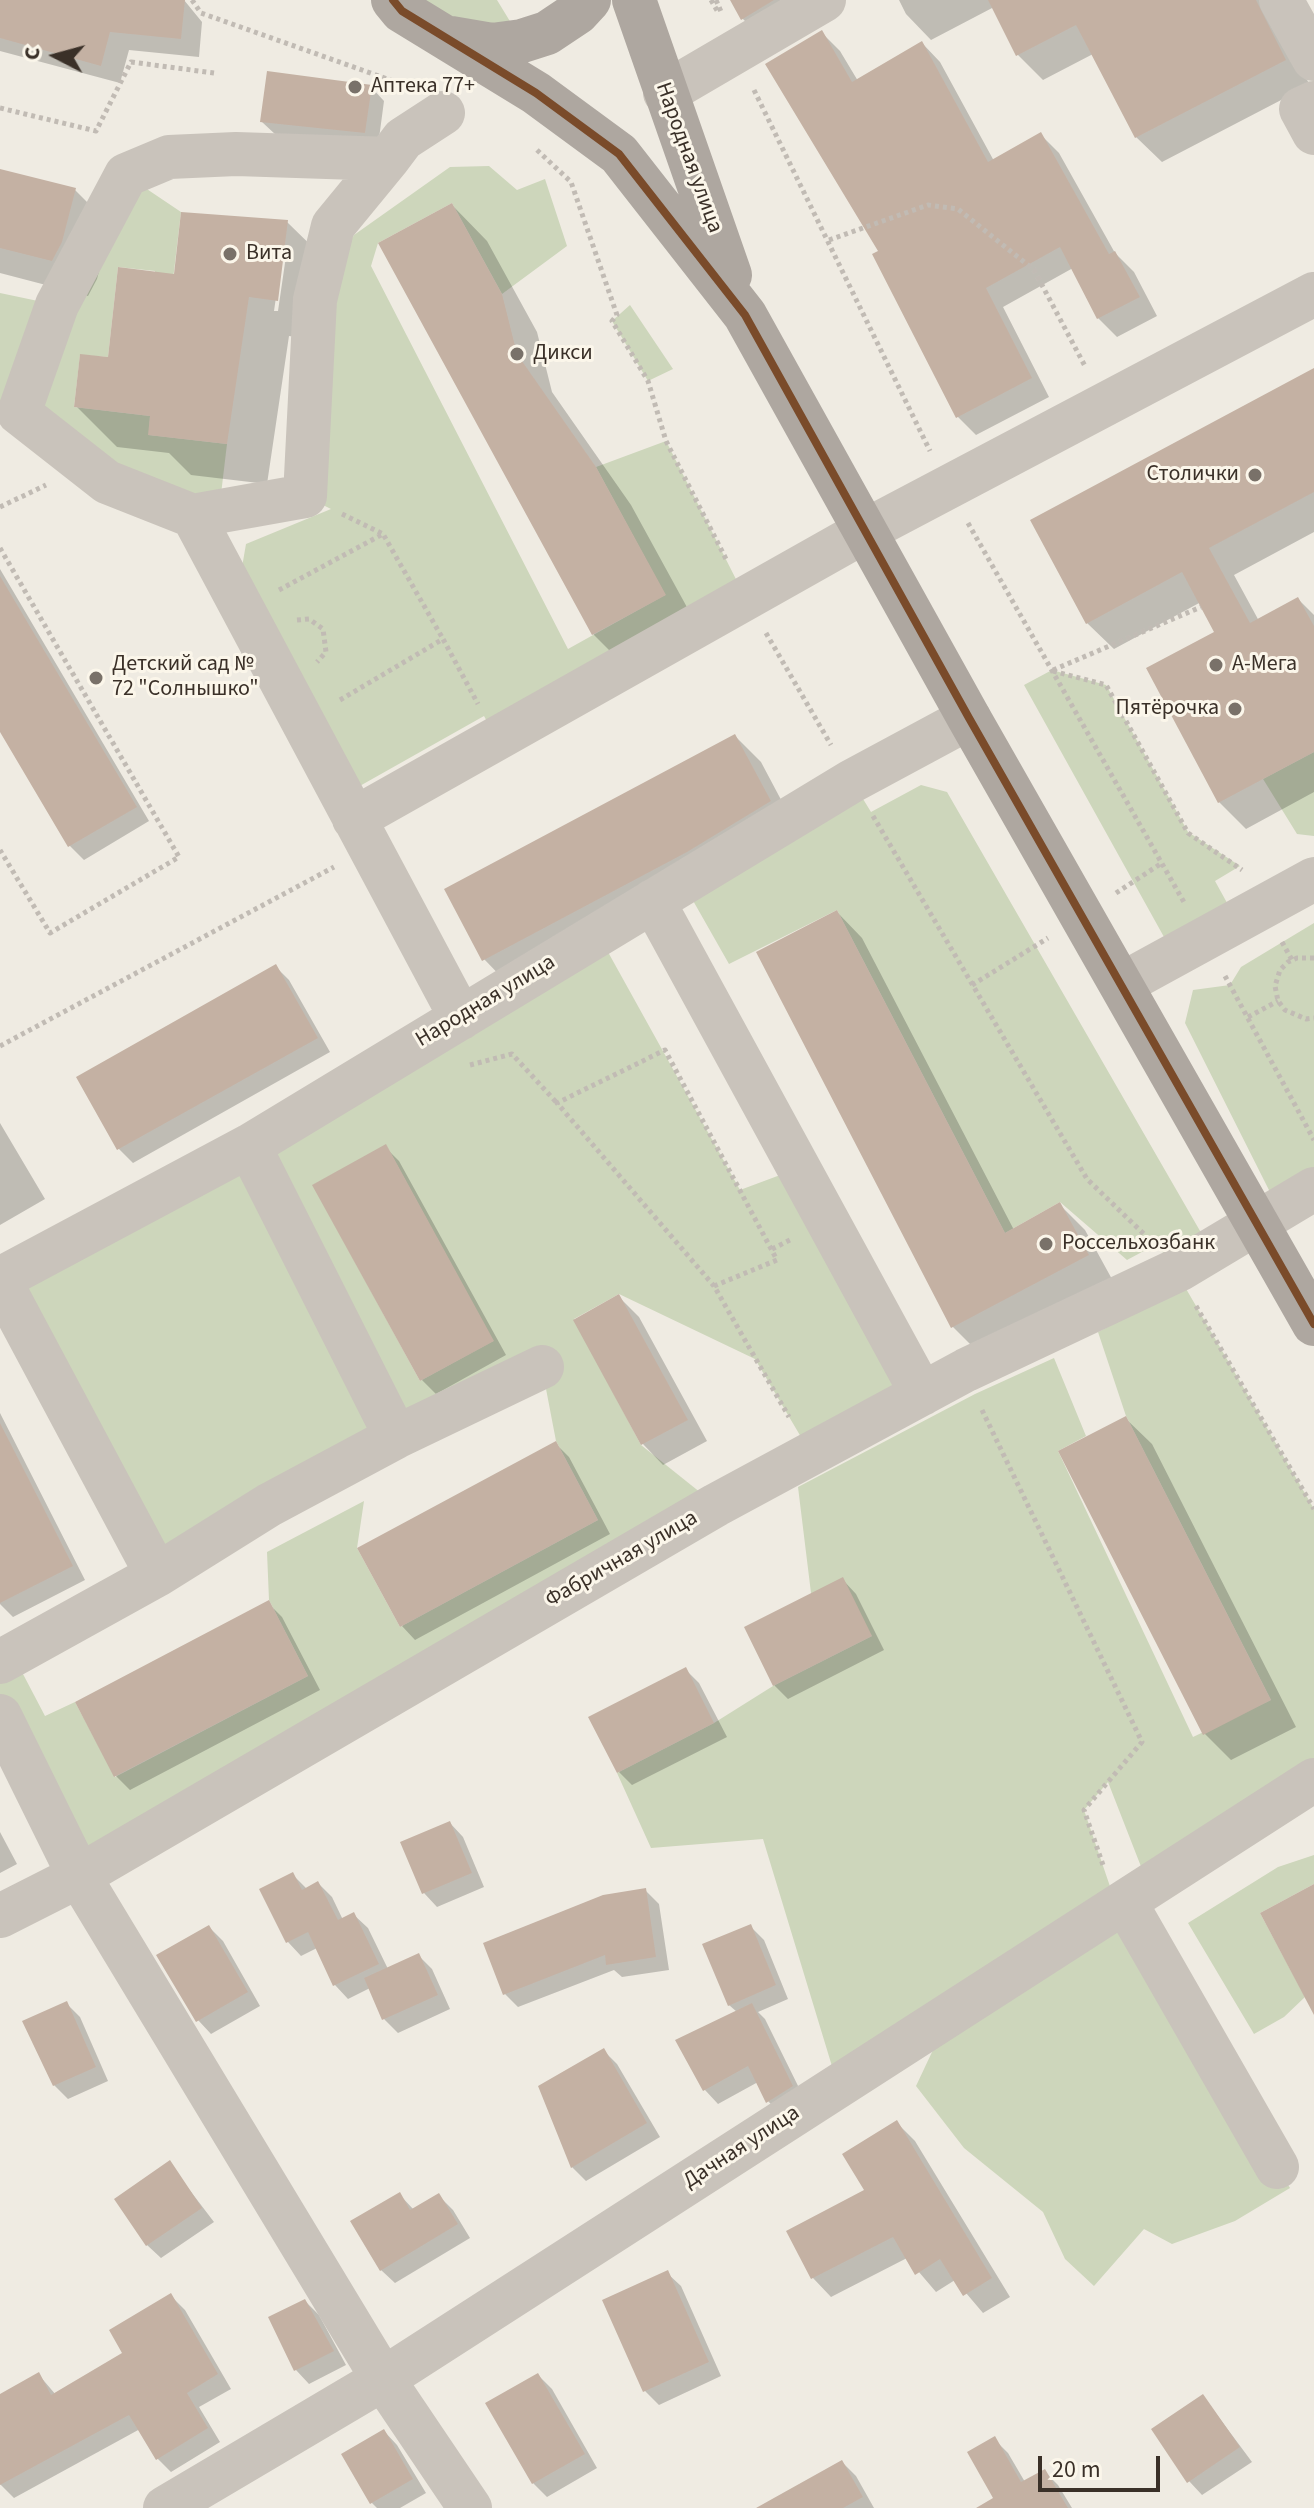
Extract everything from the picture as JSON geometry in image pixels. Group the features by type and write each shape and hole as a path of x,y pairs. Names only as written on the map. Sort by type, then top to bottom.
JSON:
{"main road":[{"path":"365,0 396,18 441,37 492,45 522,41 547,33 589,0"},
{"path":"393,0 402,11 441,37"},
{"name":"Народная улица","path":"634,0 745,315"},
{"name":"Народная улица","path":"441,37 536,93 619,154 745,315 969,718 1314,1324"}],"street":[{"path":"665,93 824,0"},
{"path":"1281,0 1314,59"},
{"path":"1314,103 1301,109 1314,133"},
{"path":"388,159 236,154 169,157 126,175 57,305 10,419 107,482 193,516 305,496 315,300 333,226 388,159 403,139 443,113"},
{"path":"354,819 865,531 1314,294"},
{"path":"193,516 354,819 451,1024"},
{"name":"Народная улица","path":"0,1280 249,1146 852,781 969,718"},
{"path":"1122,984 1314,879"},
{"path":"653,901 922,1394"},
{"path":"249,1146 396,1437"},
{"name":"Фабричная улица","path":"0,1916 79,1876 716,1505 966,1370 1180,1269 1314,1189"},
{"path":"0,1280 157,1575"},
{"path":"0,1662 157,1575 269,1505 396,1437 542,1367"},
{"path":"0,1716 79,1876 383,2379 470,2508"},
{"name":"Дачная улица","path":"165,2508 383,2379 1314,1780"},
{"path":"1121,1904 1277,2167"}],"path":[{"path":"192,0 201,13 393,81"},
{"path":"716,0 736,52 948,488 1205,938 1314,1140"},
{"path":"0,108 96,131 131,62 214,73"},
{"path":"530,144 571,182 617,315 612,321 648,381 666,441 745,597 1087,1179 1180,1269 1185,1287 1314,1509"},
{"path":"829,240 928,205 958,209 1034,270 1105,405"},
{"path":"0,507 56,480"},
{"path":"280,602 275,592 383,534 496,738"},
{"path":"0,548 179,857 50,933 0,850"},
{"path":"1052,670 1201,607"},
{"path":"289,621 309,619 323,629 326,652 312,669 306,657"},
{"path":"330,694 339,700 443,639"},
{"path":"1052,670 1106,685 1188,833 1240,866 1292,960"},
{"path":"0,1046 341,863"},
{"path":"1314,958 1292,960 1280,970 1275,986 1278,1001 1292,1015 1314,1018"},
{"path":"1248,1017 1278,1001"},
{"path":"451,1024 462,1067 512,1054 714,1286 811,1454"},
{"path":"557,1103 665,1050 777,1260 714,1286"},
{"path":"1310,1132 1314,1121"},
{"path":"966,1370 1142,1742 1084,1810 1121,1904"}],"green space":[{"path":"411,0 497,0 522,41 492,45"},
{"path":"489,166 517,190 545,179 567,246 502,294 452,203 378,243 371,266 568,649 665,595 596,467 666,441 745,597 496,738 484,716 342,796 241,573 246,544 331,509 305,496 315,300 354,235 450,167"},
{"path":"126,175 181,212 172,288 231,294 248,302 153,291 155,271 118,267 108,357 80,355 74,407 150,416 149,435 227,444 219,511 0,414 0,293 57,305"},
{"path":"630,305 673,369 648,381 612,321"},
{"path":"1052,670 1106,685 1188,832 1240,866 1215,881 1237,921 1174,955 1024,685"},
{"path":"1314,752 1314,836 1297,834 1263,779"},
{"path":"852,781 871,812 921,785 947,792 1211,1250 1180,1269 1155,1245 1127,1260 1060,1202 1005,1233 837,910 729,964 683,883"},
{"path":"1314,923 1314,1189 1279,1210 1185,1023 1193,990 1230,985 1241,967"},
{"path":"598,934 740,1190 799,1168 922,1394 811,1454 755,1359 619,1294 574,1319 641,1445 716,1505 79,1876 0,1716 0,1662 13,1655 45,1716 75,1702 115,1777 308,1676 269,1600 267,1552 364,1501 357,1548 400,1627 598,1520 556,1441 542,1368 157,1575 0,1281","holes":["386,1145 493,1341 420,1381 313,1185"]},
{"path":"1185,1287 1314,1509 1314,1780 1149,1887 1108,1782 1084,1810 1117,1907 1290,2188 1235,2221 1172,2244 1144,2229 1094,2286 1065,2259 1043,2212 964,2148 916,2086 949,2016 838,2086 763,1839 651,1848 617,1773 714,1723 773,1686 872,1636 811,1593 798,1487 975,1394 1054,1358 1086,1436 1058,1451 1193,1737 1271,1700 1126,1416 1098,1332"},
{"path":"1314,1855 1314,1884 1260,1913 1305,1997 1284,2017 1254,2034 1188,1923 1278,1867"}],"building":[{"path":"0,0 185,0 181,39 110,32 101,66 0,38"},
{"path":"730,0 774,0 741,20"},
{"path":"988,0 1256,0 1286,60 1135,138 1076,25 1016,56"},
{"path":"822,30 852,82 922,41 988,162 1041,132 1109,254 1115,251 1140,297 1097,319 1060,247 986,288 1032,378 956,418 872,254 878,251 765,64"},
{"path":"267,71 372,85 365,133 260,122"},
{"path":"0,169 76,188 62,242 52,261 0,248"},
{"path":"452,203 502,294 517,354 596,467 666,595 592,635 378,243"},
{"path":"181,212 288,220 278,301 249,297 227,444 148,435 150,416 74,407 80,354 108,357 118,267 174,274"},
{"path":"1314,368 1314,492 1209,548 1250,623 1298,597 1314,626 1314,752 1218,803 1146,668 1214,632 1182,572 1086,624 1030,520"},
{"path":"0,576 137,807 68,847 0,732"},
{"path":"735,734 771,801 687,852 482,961 444,889"},
{"path":"837,910 1005,1233 1060,1202 1089,1255 951,1328 756,952"},
{"path":"276,964 318,1038 117,1150 76,1077"},
{"path":"386,1144 494,1341 420,1381 312,1185"},
{"path":"619,1294 688,1420 641,1445 573,1320"},
{"path":"1126,1416 1271,1700 1203,1735 1058,1451"},
{"path":"0,1423 73,1566 0,1603"},
{"path":"556,1441 598,1520 400,1627 357,1548"},
{"path":"843,1577 872,1636 773,1686 744,1627"},
{"path":"269,1600 308,1676 114,1777 75,1702"},
{"path":"686,1667 714,1723 617,1773 588,1717"},
{"path":"450,1821 472,1873 422,1894 400,1842"},
{"path":"293,1872 302,1890 318,1881 338,1920 354,1912 379,1964 333,1986 308,1932 286,1943 259,1889"},
{"path":"1314,1884 1314,2015 1260,1913"},
{"path":"646,1888 656,1957 606,1965 605,1955 503,1995 483,1943 603,1895"},
{"path":"751,1924 776,1985 728,2006 702,1944"},
{"path":"209,1925 248,1992 196,2022 156,1955"},
{"path":"419,1953 438,1995 382,2020 364,1978"},
{"path":"67,2001 96,2067 53,2086 22,2021"},
{"path":"752,2003 793,2086 766,2103 748,2066 703,2091 675,2040"},
{"path":"604,2048 647,2123 571,2168 538,2086"},
{"path":"897,2120 992,2278 963,2296 940,2259 915,2275 893,2237 811,2279 786,2231 864,2190 842,2154"},
{"path":"170,2160 202,2208 146,2246 114,2199"},
{"path":"400,2192 410,2210 439,2193 458,2224 380,2271 350,2221"},
{"path":"668,2270 709,2362 643,2392 602,2300"},
{"path":"171,2293 218,2374 187,2393 208,2428 156,2460 129,2415 0,2485 0,2394 39,2372 51,2395 122,2353 109,2330"},
{"path":"305,2299 334,2351 294,2371 268,2317"},
{"path":"538,2373 585,2454 532,2484 485,2403"},
{"path":"1203,2394 1240,2447 1187,2483 1151,2429"},
{"path":"384,2429 413,2479 370,2504 341,2454"},
{"path":"995,2436 1021,2482 1045,2469 1068,2508 976,2508 993,2498 967,2452"},
{"path":"842,2460 863,2497 843,2508 756,2508"}],"transit line":[{"path":"393,0 402,11 536,93 619,154 745,315 969,718 1314,1324"}],"place":[{"name":"Аптека 77+","path":"355,87"},
{"name":"Вита","path":"230,254"},
{"name":"Дикси","path":"517,354"},
{"name":"Столички","path":"1255,475"},
{"name":"А-Мега","path":"1216,665"},
{"name":"Детский сад № 72 \"Солнышко\"","path":"96,678"},
{"name":"Пятёрочка","path":"1235,709"},
{"name":"Россельхозбанк","path":"1046,1244"}]}
